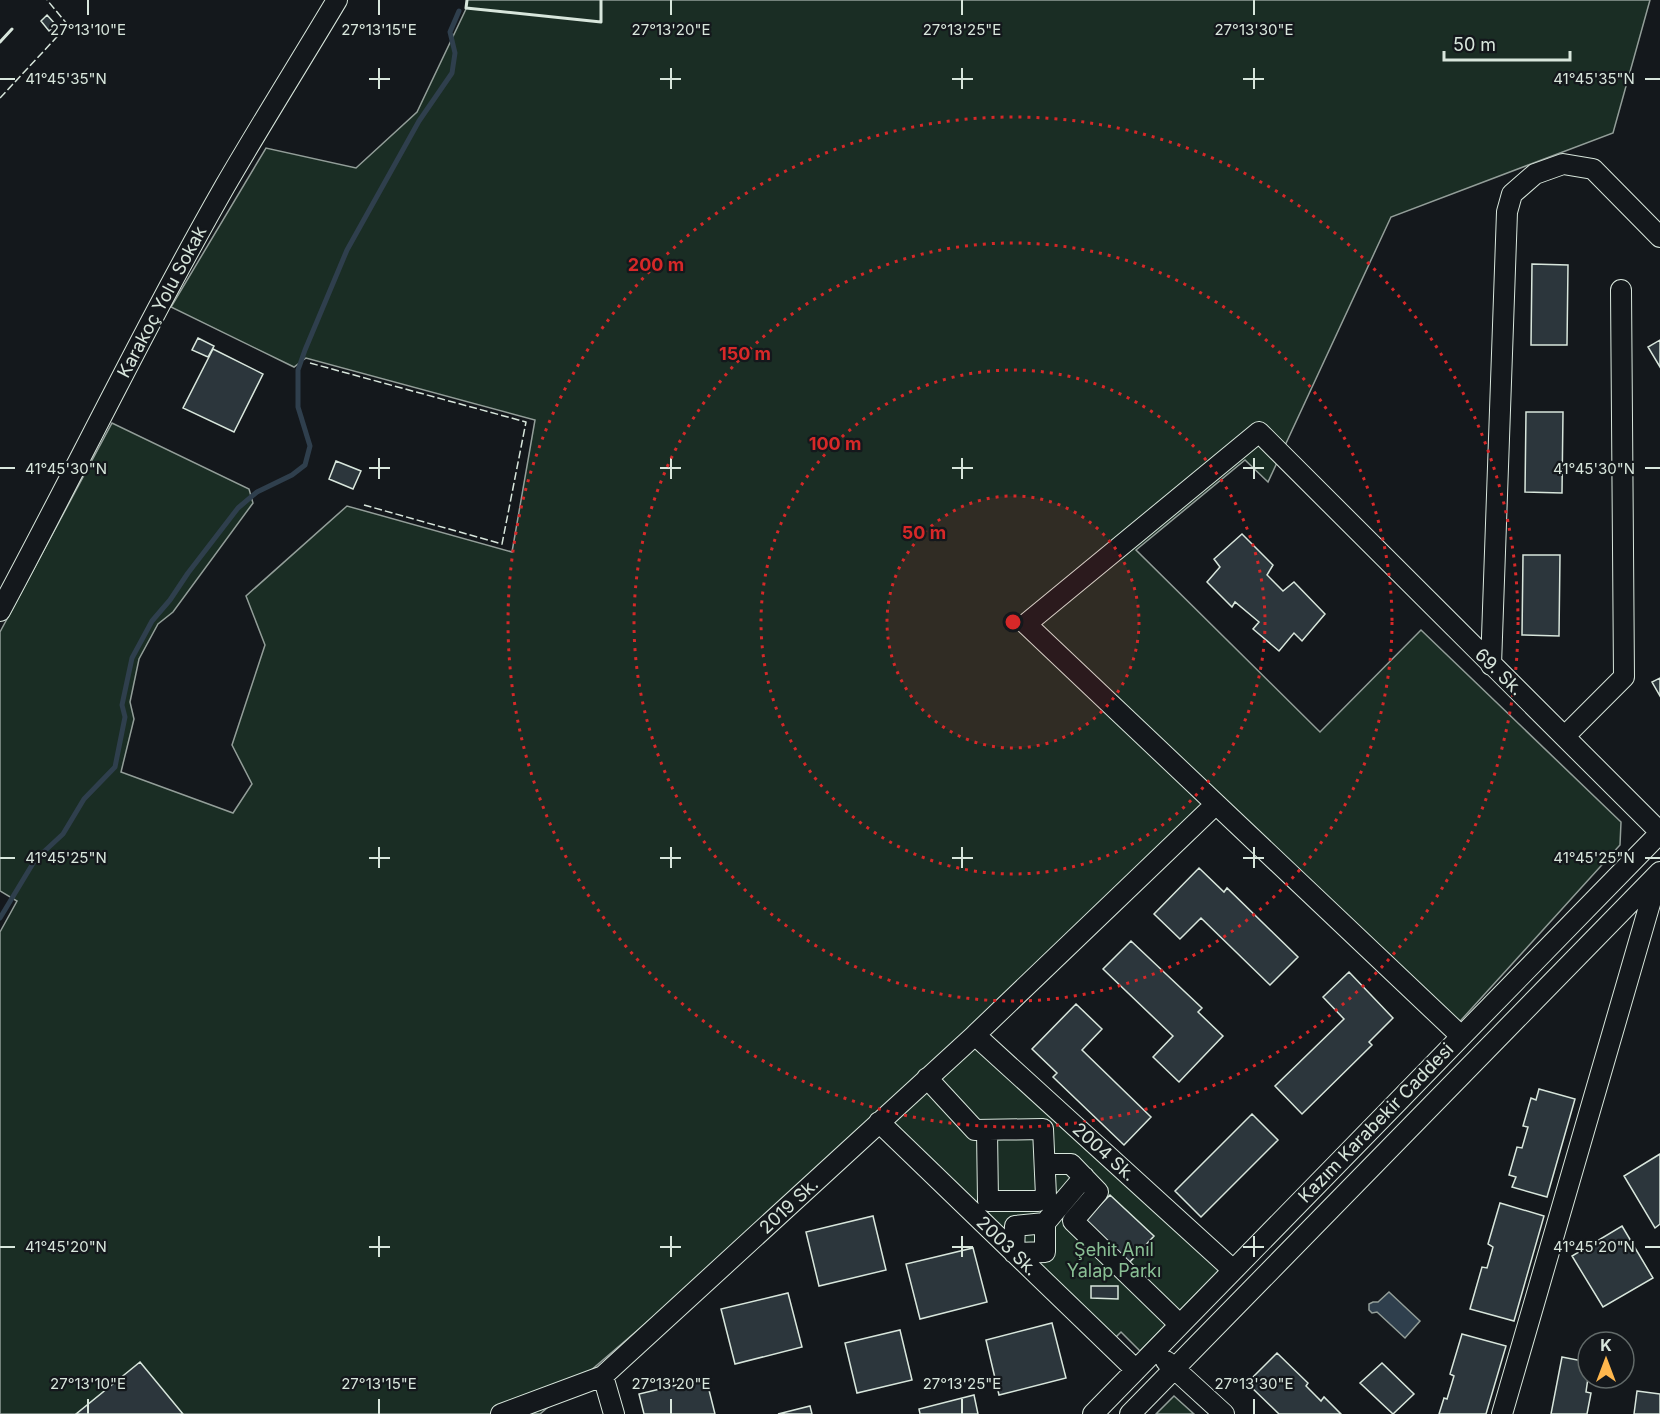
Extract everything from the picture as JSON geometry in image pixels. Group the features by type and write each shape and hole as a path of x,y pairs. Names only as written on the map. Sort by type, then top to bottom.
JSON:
{"street":[{"name":"Karakoç Yolu Sokak","path":"0,611 116,388 225,187 338,0"},
{"path":"1491,665 1508,212 1512,194 1535,174 1563,164 1593,169 1660,237"},
{"path":"1565,736 1624,677 1621,290"},
{"name":"69. Sk.","path":"1216,804 1026,624 1259,432 1660,832"},
{"path":"1216,804 1461,1036"},
{"name":"2019 Sk.","path":"603,1376 975,1035 1216,804"},
{"name":"Kazım Karabekir Caddesi","path":"1093,1414 1660,832"},
{"path":"1502,1414 1660,873"},
{"name":"Kazım Karabekir Caddesi","path":"1130,1414 1660,873"},
{"name":"2004 Sk.","path":"975,1035 1233,1270"},
{"path":"927,1078 975,1130 1043,1129 1046,1196 1038,1201 988,1201 987,1131"},
{"name":"2003 Sk.","path":"879,1122 1136,1370"},
{"path":"1045,1223 1045,1252 1014,1253 1015,1226 1045,1223 1108,1156"},
{"path":"1044,1164 1071,1164 1098,1192 1073,1221 1126,1281 1173,1318"},
{"path":"1155,1350 1224,1414"},
{"path":"501,1414 603,1376 614,1414"}],"green space":[{"name":"Şehit Anıl Yalap Parkı","path":"467,0 1650,0 1613,133 1391,217 1268,482 1245,460 1136,550 1320,732 1421,630 1621,822 1620,845 1453,1029 1216,804 975,1035 1226,1263 1140,1351 1121,1332 1102,1351 879,1123 540,1414 0,1414 0,932 17,901 0,891 0,632 112,423 249,489 253,503 173,612 158,624 139,659 130,702 134,719 121,772 233,813 252,784 232,745 265,645 246,596 347,506 512,552 535,420 306,358 294,367 171,307 266,148 356,168 417,112 466,9"},
{"path":"1174,1396 1194,1414 1156,1414"}],"water":[{"path":"1389,1292 1420,1321 1405,1338 1377,1312 1372,1313 1369,1310 1369,1304 1378,1302"}],"building":[{"path":"47,15 56,25 49,31 41,21"},
{"path":"1532,264 1568,265 1567,345 1531,345"},
{"path":"198,338 214,346 208,357 192,350"},
{"path":"1660,340 1660,367 1648,347"},
{"path":"213,349 263,374 234,432 183,408"},
{"path":"1526,412 1563,412 1562,493 1525,492"},
{"path":"336,461 361,471 353,489 329,479"},
{"path":"1242,534 1273,565 1267,575 1283,591 1294,582 1325,614 1302,641 1294,633 1279,651 1253,629 1259,622 1235,602 1232,607 1207,582 1220,567 1214,559"},
{"path":"1523,555 1560,555 1559,636 1522,635"},
{"path":"1660,678 1660,696 1652,682"},
{"path":"1199,868 1224,892 1227,888 1298,957 1270,985 1201,918 1180,939 1154,914"},
{"path":"1131,941 1202,1008 1198,1012 1223,1036 1179,1082 1153,1057 1173,1036 1103,969"},
{"path":"1349,972 1393,1018 1369,1042 1372,1045 1302,1114 1275,1086 1344,1019 1323,997"},
{"path":"1076,1004 1102,1029 1082,1050 1151,1117 1124,1145 1053,1077 1057,1073 1032,1049"},
{"path":"1539,1089 1575,1099 1547,1197 1512,1187 1516,1177 1509,1175 1517,1147 1522,1148 1528,1127 1523,1126 1531,1098 1536,1100"},
{"path":"1252,1114 1278,1140 1201,1217 1175,1191"},
{"path":"1660,1154 1660,1224 1655,1228 1624,1176"},
{"path":"1110,1195 1154,1236 1129,1263 1085,1220"},
{"path":"1500,1203 1544,1216 1514,1321 1470,1309 1482,1267 1487,1268 1493,1247 1488,1244"},
{"path":"873,1216 886,1270 819,1286 806,1232"},
{"path":"1622,1226 1653,1278 1603,1307 1572,1256"},
{"path":"973,1248 987,1302 920,1319 906,1264"},
{"path":"1091,1286 1118,1286 1118,1299 1091,1298"},
{"path":"788,1293 802,1347 735,1364 721,1309"},
{"path":"1052,1323 1066,1378 999,1395 986,1340"},
{"path":"900,1330 912,1380 857,1393 845,1343"},
{"path":"1462,1334 1506,1346 1486,1414 1439,1414 1444,1398 1447,1399 1454,1376 1450,1374"},
{"path":"1277,1353 1308,1383 1306,1386 1321,1401 1324,1397 1341,1414 1279,1414 1247,1383"},
{"path":"1562,1357 1576,1360 1576,1390 1586,1390 1586,1392 1591,1393 1587,1414 1551,1414"},
{"path":"140,1362 183,1414 76,1414"},
{"path":"1382,1363 1414,1394 1393,1414 1360,1383"},
{"path":"706,1378 715,1414 644,1414 639,1394"},
{"path":"1637,1391 1660,1394 1660,1414 1634,1414"},
{"path":"974,1395 978,1414 920,1414 919,1409"},
{"path":"810,1406 812,1414 778,1414"}],"waterway":[{"path":"0,918 35,860 63,834 84,799 115,767 125,717 122,705 132,658 152,621 238,508 257,492 292,475 305,465 310,446 298,407 298,370 347,250 419,121 452,73 455,53 450,32 459,11"}],"fence":[{"path":"0,98 68,25 47,0"},
{"path":"310,363 526,422 502,544 364,505"}],"wall":[{"path":"467,0 466,8 601,22 601,0"},
{"path":"0,42 12,29"}]}
